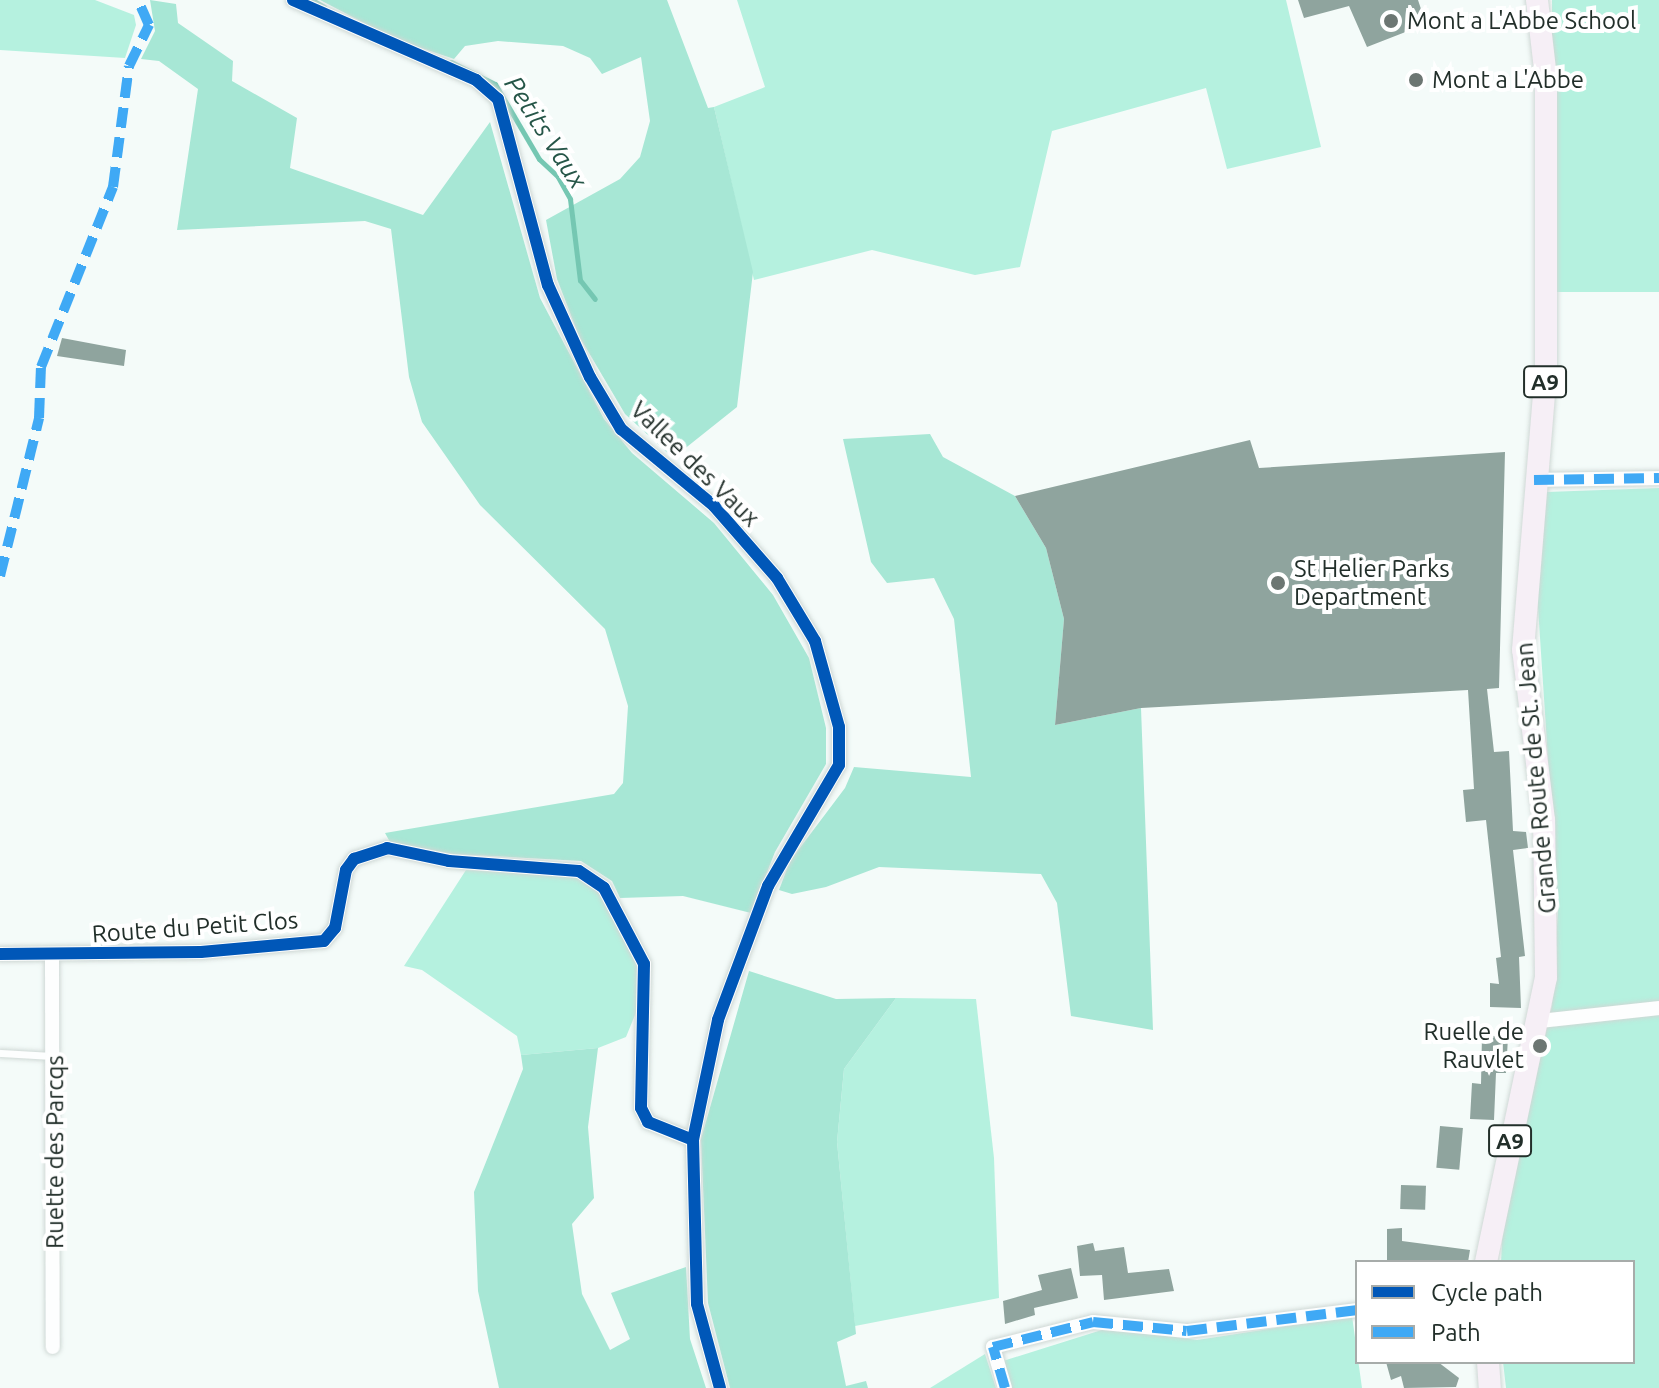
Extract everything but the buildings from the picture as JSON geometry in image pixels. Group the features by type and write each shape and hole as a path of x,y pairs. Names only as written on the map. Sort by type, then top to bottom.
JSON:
{"main road":[{"name":"Grande Route de St. Jean","path":"1486,1260 1540,1021 1548,925 1544,820 1523,650 1534,480 1546,373 1546,78 1537,0"},
{"path":"1488,1364 1490,1388"}],"street":[{"name":"Vallee des Vaux","path":"293,0 476,80 498,99 548,285 590,377 621,429 714,506 777,578 815,641 839,727 839,765 768,886 718,1020 693,1140 697,1304 720,1388"},
{"path":"1534,480 1659,478"},
{"name":"Route du Petit Clos","path":"0,954 52,957 324,941 335,928 346,870 354,859 387,848 449,861 579,871 604,888 644,964 641,1108 648,1122 693,1140"},
{"name":"Ruette des Parcqs","path":"52,957 55,1056 53,1347"},
{"path":"1540,1021 1659,1008"},
{"path":"1005,1388 993,1347 1093,1322 1187,1331 1355,1310"}],"lane":[{"path":"0,1053 55,1056"}],"green space":[{"path":"0,0 95,0 134,15 136,25 125,58 0,50"},
{"path":"150,0 176,4 178,23 233,61 232,81 297,118 290,168 423,215 490,122 540,298 604,419 632,453 714,523 773,595 809,658 826,728 826,764 775,852 751,913 683,896 620,898 612,881 581,861 453,854 390,842 385,833 614,794 623,783 628,706 605,629 480,505 422,422 409,377 391,229 365,221 177,230 198,89 159,61 141,59 155,31"},
{"path":"320,0 667,0 708,108 714,107 753,272 737,407 673,458 625,414 579,336 557,279 546,220 620,179 640,157 650,121 641,57 602,74 590,58 563,46 498,41 465,46 454,59 395,39"},
{"path":"737,0 1286,0 1321,147 1227,169 1206,88 1052,131 1020,267 975,275 872,250 754,280 714,107 765,87"},
{"path":"1552,0 1659,0 1659,292 1552,292"},
{"path":"930,434 943,457 1015,496 1046,548 1064,619 1055,725 1141,708 1153,1030 1071,1016 1057,903 1041,874 879,867 826,887 792,894 779,890 790,861 845,788 854,767 971,777 954,619 934,578 887,583 871,562 843,439"},
{"path":"1659,488 1659,1388 1506,1388 1503,1364 1635,1364 1635,1260 1501,1260 1503,1223 1552,1006 1558,911 1537,592 1546,492"},
{"path":"466,870 578,877 598,890 637,966 637,1010 626,1037 598,1048 521,1055 517,1036 422,970 404,966"},
{"path":"749,971 836,999 896,998 844,1069 837,1142 856,1334 837,1342 846,1386 866,1381 868,1388 730,1388 708,1303 701,1139"},
{"path":"896,998 976,999 994,1158 999,1298 855,1326 837,1142 844,1069"},
{"path":"598,1048 588,1127 594,1198 572,1224 582,1294 610,1350 630,1339 611,1293 686,1267 690,1339 706,1388 499,1388 478,1291 474,1192 523,1069 521,1055"},
{"path":"1352,1316 1355,1364 1359,1364 1362,1388 1012,1388 1003,1361 1108,1328 1197,1340"},
{"path":"985,1354 996,1388 930,1388"}],"waterway":[{"name":"Petits Vaux","path":"312,0 324,7"},
{"name":"Petits Vaux","path":"451,62 495,84 539,159 558,177 570,199 580,280 595,299"}],"marked path":[{"path":"0,576 39,418 41,367 113,187 129,66 149,25 138,0"},
{"path":"1534,480 1659,478"},
{"path":"1005,1388 993,1347 1093,1322 1187,1331 1355,1310"}],"cycle path":[{"path":"293,0 476,80 498,99 548,285 590,377 621,429 714,506 777,578 815,641 839,727 839,765 768,886 718,1020 693,1140 697,1304 720,1388"},
{"path":"0,954 201,952 324,941 335,928 346,870 354,859 387,848 449,861 579,871 604,888 644,964 641,1108 648,1122 693,1140"}],"place":[{"name":"Mont a L'Abbe School","path":"1391,21"},
{"name":"Mont a L'Abbe","path":"1416,80"},
{"name":"St Helier Parks Department","path":"1278,583"},
{"name":"Ruelle de Rauvlet","path":"1540,1046"}]}
